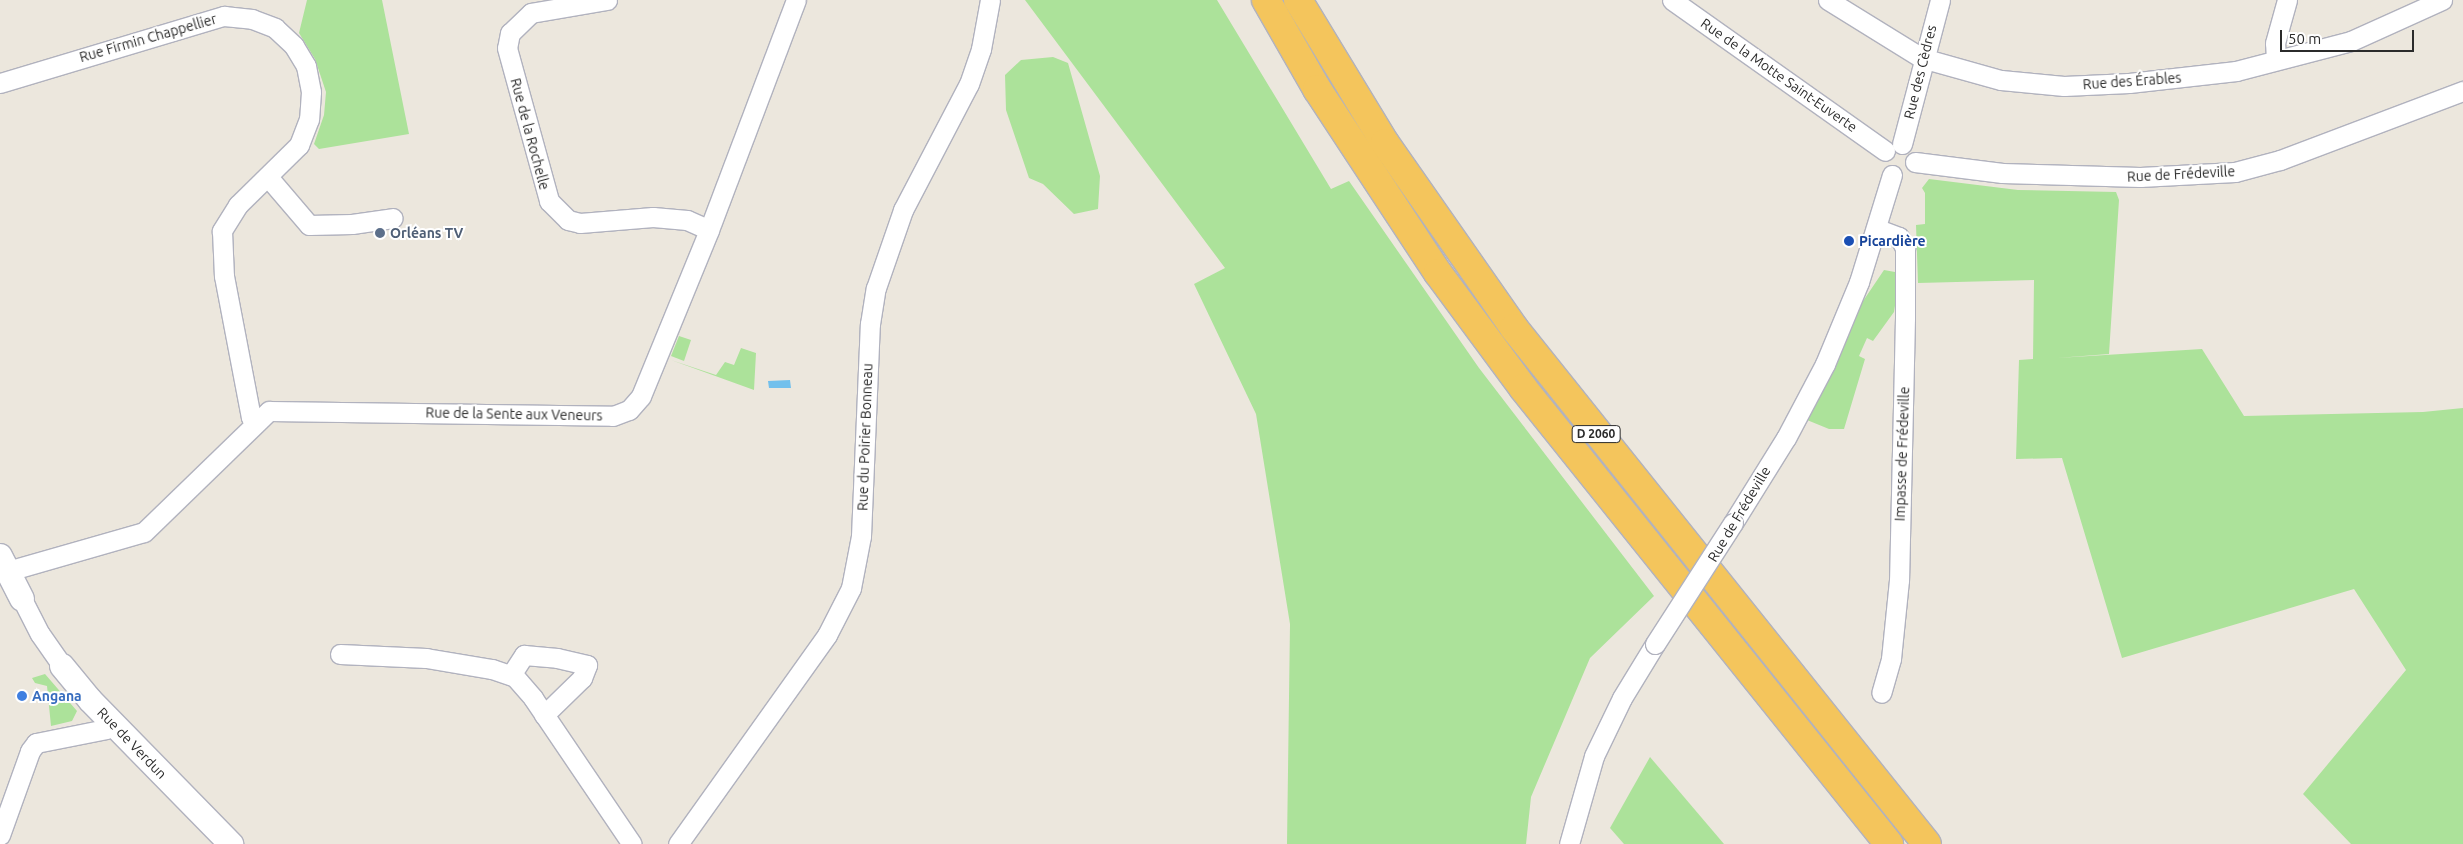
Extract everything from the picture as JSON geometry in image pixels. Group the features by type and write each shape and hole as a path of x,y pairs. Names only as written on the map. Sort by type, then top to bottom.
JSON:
{"highway":[{"name":"D 2060","path":"1266,0 1317,89 1438,273 1523,388 1889,844"},
{"name":"D 2060","path":"1298,0 1385,143 1514,328 1634,482 1927,844"}],"street":[{"name":"Rue de la Rochelle","path":"607,0 531,13 510,33 507,48 549,201 568,220 580,223 653,217 688,220 709,230"},
{"name":"Rue de la Sente aux Veneurs","path":"4,563 144,532 254,422 269,411 613,416 629,410 641,396 709,230 796,0"},
{"name":"Rue du Poirier Bonneau","path":"678,844 827,635 851,588 861,536 870,324 876,288 900,218 969,84 981,49 990,0"},
{"name":"Rue de la Motte Saint-Euverte","path":"1672,0 1894,148"},
{"name":"Rue des Érables","path":"1828,0 1922,58 2001,80 2064,86 2129,83 2236,71 2351,41 2442,0"},
{"name":"Rue des Cèdres","path":"1894,148 1940,0"},
{"path":"2276,60 2275,43 2287,0"},
{"name":"Rue Firmin Chappellier","path":"0,83 195,22 224,16 252,19 275,28 294,46 306,66 311,92 309,119 300,145 238,205 222,232 224,276 251,417 254,422"},
{"name":"Rue de Frédeville","path":"1915,162 2012,174 2140,178 2235,172 2280,160 2463,91"},
{"path":"1894,148 1913,151 1915,162 1908,174 1892,175 1884,167 1894,148"},
{"name":"Rue de Frédeville","path":"1569,844 1594,756 1622,698 1786,438 1825,364 1878,229 1892,175"},
{"path":"268,177 309,226 352,224 393,218"},
{"name":"Impasse de Frédeville","path":"1878,229 1899,237 1905,248 1906,318 1899,580 1891,659 1881,693"},
{"name":"Rue de Verdun","path":"4,563 40,634 62,666 112,722 230,844"},
{"path":"340,654 426,658 511,674 544,715 632,844"},
{"path":"511,674 524,654 557,658 587,666 582,678 544,715"},
{"path":"0,835 30,750 36,743 106,729 112,722"}],"green space":[{"path":"307,0 382,0 409,134 319,149 314,144 324,115 326,92 315,59 299,33"},
{"path":"1025,0 1217,0 1331,189 1349,181 1479,368 1654,596 1590,658 1531,797 1526,844 1287,844 1290,624 1256,414 1194,284 1225,268"},
{"path":"1053,57 1068,63 1100,176 1098,209 1074,214 1043,184 1029,178 1006,110 1005,75 1021,60"},
{"path":"1929,179 2018,190 2116,192 2119,200 2109,354 2057,358 2202,349 2244,416 2423,412 2463,408 2463,844 2351,844 2303,794 2406,670 2354,589 2122,658 2062,458 2016,459 2019,360 2033,359 2034,280 1918,283 1916,225 1925,224 1925,193 1922,188"},
{"path":"1884,270 1895,272 1899,281 1894,312 1873,341 1867,338 1859,356 1865,359 1844,429 1829,429 1807,420 1857,310"},
{"path":"679,336 691,340 684,361 671,356"},
{"path":"741,348 756,353 754,390 671,360 716,375 725,362 734,365"},
{"path":"45,674 77,711 72,721 51,726 47,686 35,683 32,678"},
{"path":"1650,757 1724,844 1624,844 1610,828"}],"water":[{"path":"790,380 791,388 769,388 768,381"}],"place":[{"name":"Orléans TV","path":"380,233"},
{"name":"Picardière","path":"1849,241"},
{"name":"Angana","path":"22,696"}]}
